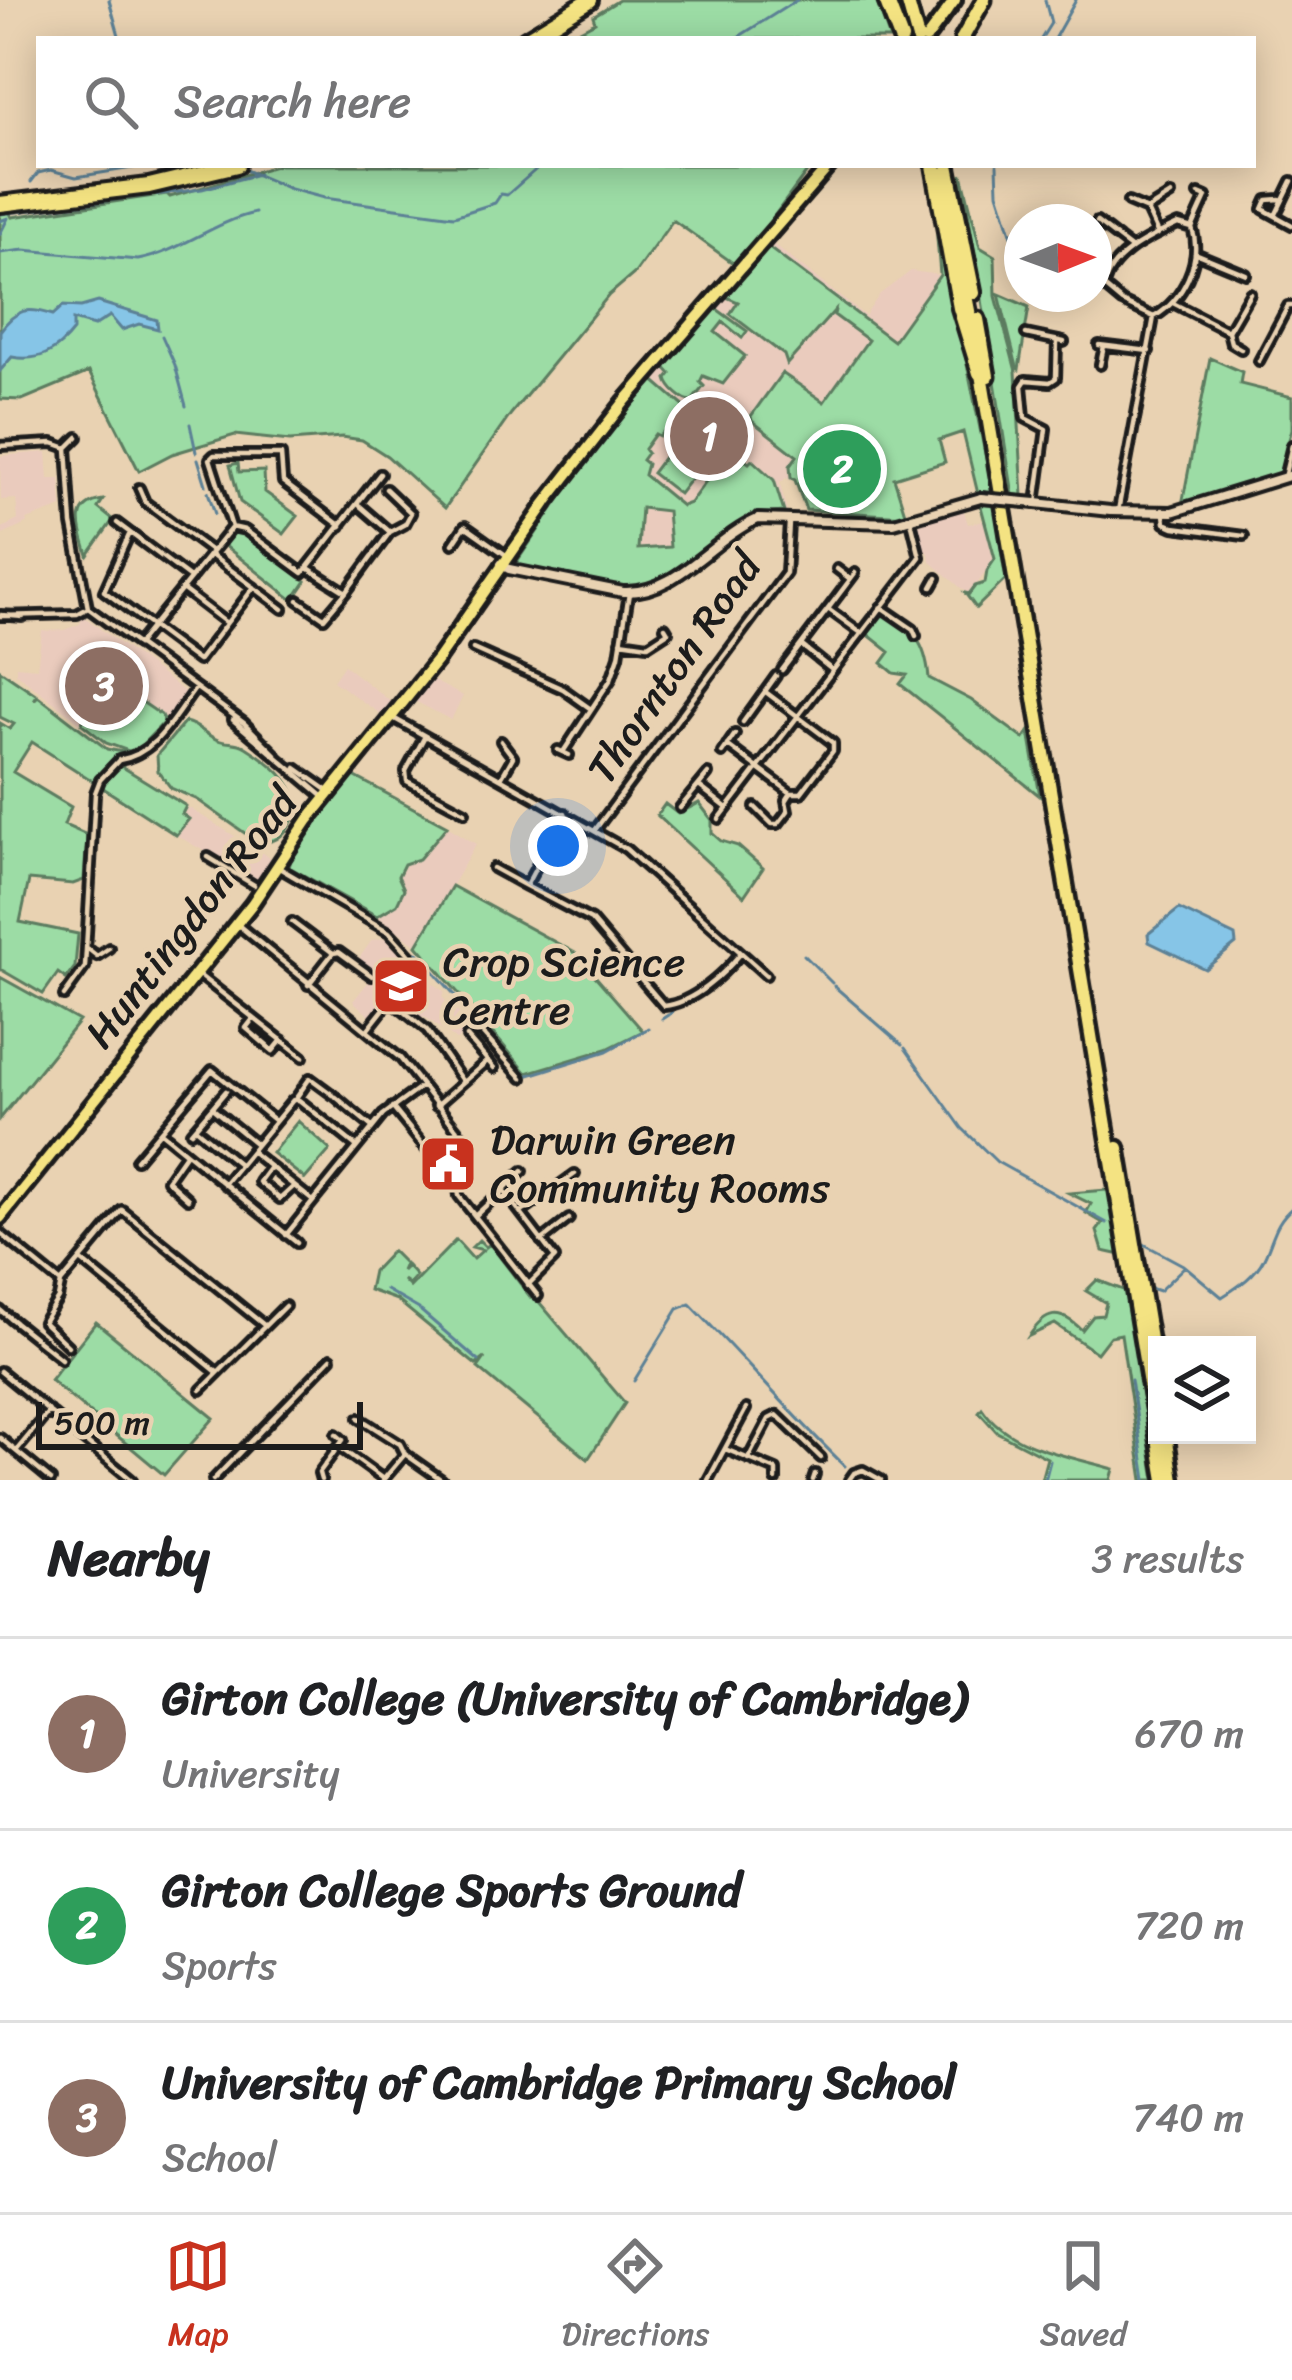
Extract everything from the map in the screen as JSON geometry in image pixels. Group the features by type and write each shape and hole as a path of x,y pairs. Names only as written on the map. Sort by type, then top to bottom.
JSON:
{"highway":[{"path":"531,36 590,0"},
{"path":"547,36 605,0"},
{"path":"896,0 917,36"},
{"path":"964,36 983,0"},
{"path":"0,200 190,168"},
{"path":"0,200 127,189 223,168"},
{"path":"945,168 960,308 980,373 1148,1348"},
{"path":"946,168 966,250 1149,1336"},
{"path":"1164,1444 1169,1480"},
{"path":"1164,1444 1169,1480"}],"main road":[{"path":"920,36 958,0"},
{"name":"Huntingdon Road","path":"0,1218 195,971 238,924 327,795 437,660 455,623 625,401 824,168"}],"street":[{"path":"1276,214 1292,181"},
{"path":"1118,511 1154,317 1184,286 1195,253 1192,228 1207,196 1199,194"},
{"path":"1147,210 1171,195"},
{"path":"1280,200 1264,202 1263,209 1292,225"},
{"path":"1128,202 1147,210 1158,234"},
{"path":"1112,267 1178,224 1192,228"},
{"path":"1112,234 1132,250"},
{"path":"1195,253 1246,274"},
{"path":"1240,349 1231,343 1228,331 1250,293"},
{"path":"1112,294 1154,317"},
{"path":"1172,302 1228,331"},
{"path":"1259,361 1288,304"},
{"path":"1026,334 1061,342 1056,378 1026,380 1022,386 1025,418 1046,429 1036,502"},
{"path":"1100,365 1101,346 1148,351"},
{"path":"67,448 78,437"},
{"path":"0,446 46,443 67,448"},
{"path":"453,544 465,526 505,560 629,593 669,580 738,527 758,519 911,520 981,498 1163,512 1288,476 1292,445"},
{"path":"67,448 72,524 88,608 244,723 327,795"},
{"path":"232,527 210,459 214,455 280,455 283,482 341,526"},
{"path":"232,527 245,530 300,572 308,568 380,474"},
{"path":"139,488 146,502 283,609"},
{"path":"298,600 325,618 390,532 411,516 386,489"},
{"path":"358,504 390,532"},
{"path":"1163,512 1165,523 1174,527 1244,536"},
{"name":"Thornton Road","path":"390,716 595,830 786,573 790,518"},
{"path":"719,819 920,557 911,520"},
{"path":"117,523 190,578"},
{"path":"137,645 232,527"},
{"path":"130,533 104,591 199,661 254,587"},
{"path":"71,556 80,555"},
{"path":"308,568 346,592"},
{"path":"782,670 853,576 837,569"},
{"path":"932,587 938,578"},
{"path":"182,589 227,623"},
{"path":"563,752 611,679 629,593"},
{"path":"881,607 916,635"},
{"path":"0,616 77,614 88,608"},
{"path":"828,609 861,633"},
{"path":"621,641 647,645 668,632 665,627"},
{"path":"801,645 832,670"},
{"path":"473,649 562,688 591,709"},
{"path":"743,722 776,676"},
{"path":"64,996 85,967 95,793 100,780 118,760 137,758 150,749 195,689"},
{"path":"727,745 791,793 801,793 834,748 832,740 767,693"},
{"path":"722,753 735,734"},
{"path":"425,736 406,771 407,781 464,812"},
{"path":"501,741 513,758 501,778"},
{"path":"680,808 707,774"},
{"path":"699,786 727,808"},
{"path":"755,807 778,824 788,811 786,799 791,793"},
{"path":"526,886 565,814"},
{"path":"595,830 626,849 766,975"},
{"path":"208,857 254,885"},
{"path":"277,866 387,931 410,954"},
{"path":"494,868 591,920 664,1006 676,1004 723,974 741,953"},
{"path":"292,922 333,953"},
{"path":"238,924 400,1058 473,1150 459,1196 538,1296"},
{"path":"86,948 97,956 109,948"},
{"path":"309,983 333,953 339,952 372,976"},
{"path":"195,971 303,1057"},
{"path":"367,1030 387,1005 395,1004 427,1030 464,1082"},
{"path":"468,1017 522,1078"},
{"path":"254,1018 246,1028 273,1051 282,1040"},
{"path":"467,1037 494,1068"},
{"path":"436,1106 486,1061"},
{"path":"304,1068 310,1078 373,1127"},
{"path":"136,1160 212,1070 275,1121"},
{"path":"224,1184 310,1078"},
{"path":"286,1235 373,1127 421,1088"},
{"path":"226,1091 193,1130 239,1165"},
{"path":"296,1099 357,1147"},
{"path":"392,1107 445,1171 460,1182"},
{"path":"212,1108 256,1144"},
{"path":"161,1132 297,1244"},
{"path":"250,1151 313,1201"},
{"path":"186,1153 167,1180 188,1199"},
{"path":"270,1167 259,1180 270,1191 282,1198 294,1186"},
{"path":"476,1215 524,1171"},
{"path":"522,1212 575,1174"},
{"path":"502,1190 555,1262 528,1285"},
{"path":"68,1346 43,1322 58,1298 61,1282 122,1210 263,1325"},
{"path":"541,1240 569,1220"},
{"path":"0,1233 61,1282"},
{"path":"80,1260 217,1372"},
{"path":"201,1390 286,1306"},
{"path":"0,1310 62,1359"},
{"path":"213,1480 332,1358"},
{"path":"0,1371 132,1480"},
{"path":"708,1480 746,1409"},
{"path":"16,1451 49,1411"},
{"path":"748,1459 774,1415 821,1458"},
{"path":"359,1418 400,1444 405,1454 442,1480"},
{"path":"310,1467 320,1476 343,1440 336,1434"},
{"path":"0,1438 51,1480"},
{"path":"793,1446 801,1438"},
{"path":"339,1448 384,1480 405,1454"},
{"path":"722,1448 776,1470 776,1480"},
{"path":"849,1479 863,1470 881,1480"}],"shaded area":[{"path":"769,241 865,316 880,294 911,271 940,275 893,341 790,466 791,480 780,483 787,513 764,513 730,529 668,577 605,584 519,565 586,460"},
{"path":"47,452 49,479 60,479 62,507 3,535 2,528 18,520 16,499 1,500 0,456"},
{"path":"963,508 968,524 985,520 995,559 969,595 930,561 918,525"},
{"path":"83,616 186,693 149,742 134,753 106,743 16,673 16,666 37,668 42,631 64,630 80,624"},
{"path":"344,665 395,705 385,717 333,681"},
{"path":"428,678 463,696 451,720 411,699"},
{"path":"186,806 272,859 258,882 176,835 188,819 181,814"},
{"path":"442,823 476,844 417,945 377,916 391,867"},
{"name":"Crop Science Centre","path":"385,938 427,971 424,976 445,992 442,997 465,1019 467,1032 456,1040 394,1001 373,1019 353,1001 373,976 357,961 372,940"}],"green space":[{"path":"619,0 876,0 889,36 569,36 595,22 593,16"},
{"path":"268,168 810,168 737,266 673,220 635,273 609,295 511,414 445,508 387,456 362,440 342,437 290,441 235,435 172,454 139,471 89,372 22,400 0,399 0,211 9,211 12,217 170,197"},
{"path":"962,174 980,247 995,256 996,296 1016,371 1023,496 1013,495"},
{"path":"934,201 993,493 978,494 963,432 939,440 945,462 894,478 906,516 806,510 791,478 790,466 797,456 751,416 782,373 824,402 868,340 834,315 835,310 787,364 784,355 730,314 738,302 724,296 765,245 893,341 940,275"},
{"path":"999,294 1004,296 1004,312 1028,312 1017,367"},
{"path":"714,307 747,331 742,338 723,322 715,332 745,356 723,384 703,376 704,386 688,400 670,386 671,374 663,365"},
{"path":"1210,358 1242,372 1240,384 1292,397 1292,429 1280,472 1182,505"},
{"path":"651,378 687,409 671,433 655,434 644,449 644,475 682,506 690,503 732,451 749,463 752,460 774,480 784,512 741,526 668,578 649,586 603,586 519,565 586,460","holes":["641,508 667,511 670,547 638,549"]},
{"path":"679,437 707,458 679,494 652,473"},
{"path":"238,463 239,472 264,471 265,492 298,516 284,534 240,502 230,465"},
{"path":"103,500 98,508 113,520 88,555 81,513"},
{"path":"994,502 1006,579 976,608 965,593 985,583 995,559 980,503"},
{"path":"236,529 306,581 293,600 220,542 229,530"},
{"path":"884,613 917,639 929,678 971,700 1024,739 1029,732 1040,796 900,684 907,675 894,673 882,663 890,652 866,633"},
{"path":"0,670 37,695 34,700 38,696 107,749 123,752 96,783 32,742 13,772 71,807 64,825 87,835 84,880 73,884 29,880 20,922 78,934 75,967 66,979 58,973 43,994 0,969 0,723 10,729 14,724 0,717"},
{"path":"113,682 161,715 164,722 134,753 106,743 82,724 97,718 93,701"},
{"path":"185,722 218,740 246,747 286,780 295,803 294,815 281,836 256,841 198,800 171,788 158,771 157,755"},
{"path":"116,763 186,806 182,814 189,819 176,835 100,786"},
{"path":"352,775 447,826 419,859 404,864 398,876 404,889 397,904 377,916 289,867 292,856"},
{"path":"699,803 712,820 712,833 738,846 763,868 744,896 657,815 665,804 678,814"},
{"path":"452,886 575,953 643,1031 607,1049 527,1073 417,945"},
{"path":"0,977 79,1021 0,1119"},
{"path":"298,1121 330,1150 305,1179 272,1153"},
{"path":"1108,1190 1121,1255 1103,1251 1097,1231 1103,1223 1086,1213 1091,1204 1069,1193"},
{"path":"456,1240 473,1259 483,1250 472,1247 479,1240 486,1247 490,1244 531,1298 625,1403 588,1459 478,1368 485,1358 476,1365 397,1300 369,1290 373,1271 392,1251 405,1264 402,1271 407,1266 416,1276 409,1284 403,1280 410,1287"},
{"path":"1097,1280 1126,1291 1155,1480 1143,1480 1121,1334 1110,1336 1097,1353 1055,1324 1029,1336 1053,1315 1082,1330 1093,1316 1103,1315 1106,1303 1086,1291"},
{"path":"96,1322 214,1418 164,1475 50,1380"},
{"path":"982,1408 1007,1433 1024,1441 1114,1469 1111,1480 1041,1480 1047,1458 997,1432 979,1412"}],"water":[{"path":"98,302 157,320 158,329 139,324 122,330 110,316 94,326 73,320 73,331 54,350 39,357 12,357 0,371 0,331 17,314 29,310 53,315 63,306"},
{"path":"1179,909 1235,936 1236,944 1205,969 1149,942 1148,934"}],"waterway":[{"path":"109,0 119,36"},
{"path":"740,36 797,0"},
{"path":"1043,36 1051,23 1045,0"},
{"path":"1056,36 1076,0"},
{"path":"31,182 38,173 51,170 76,177 132,168"},
{"path":"243,169 324,198 454,216 495,203 538,168"},
{"path":"997,168 1004,211"},
{"path":"0,214 202,189 258,174"},
{"path":"0,253 24,250 138,260 255,213"},
{"path":"0,221 8,218 0,234"},
{"path":"162,336 186,406"},
{"path":"190,424 196,452"},
{"path":"198,459 206,485"},
{"path":"208,492 215,514"},
{"path":"417,952 526,1076 607,1051 649,1028"},
{"path":"804,955 832,983"},
{"path":"834,986 902,1045"},
{"path":"662,1019 668,1015"},
{"path":"905,1048 962,1128 997,1162 1107,1223"},
{"path":"1153,1289 1159,1291 1185,1266 1222,1297 1256,1270 1292,1208"},
{"path":"1142,1243 1183,1265"},
{"path":"386,1290 419,1309"},
{"path":"634,1381 678,1309 690,1304 845,1466"},
{"path":"421,1311 479,1361"},
{"path":"1131,1380 1146,1480"},
{"path":"1045,1480 1050,1461"}],"place":[{"name":"Girton College (University of Cambridge)","path":"709,436"},
{"name":"Girton College Sports Ground","path":"842,469"},
{"name":"University of Cambridge Primary School","path":"104,686"},
{"name":"Crop Science Centre","path":"401,986"},
{"name":"Darwin Green Community Rooms","path":"448,1164"}]}
